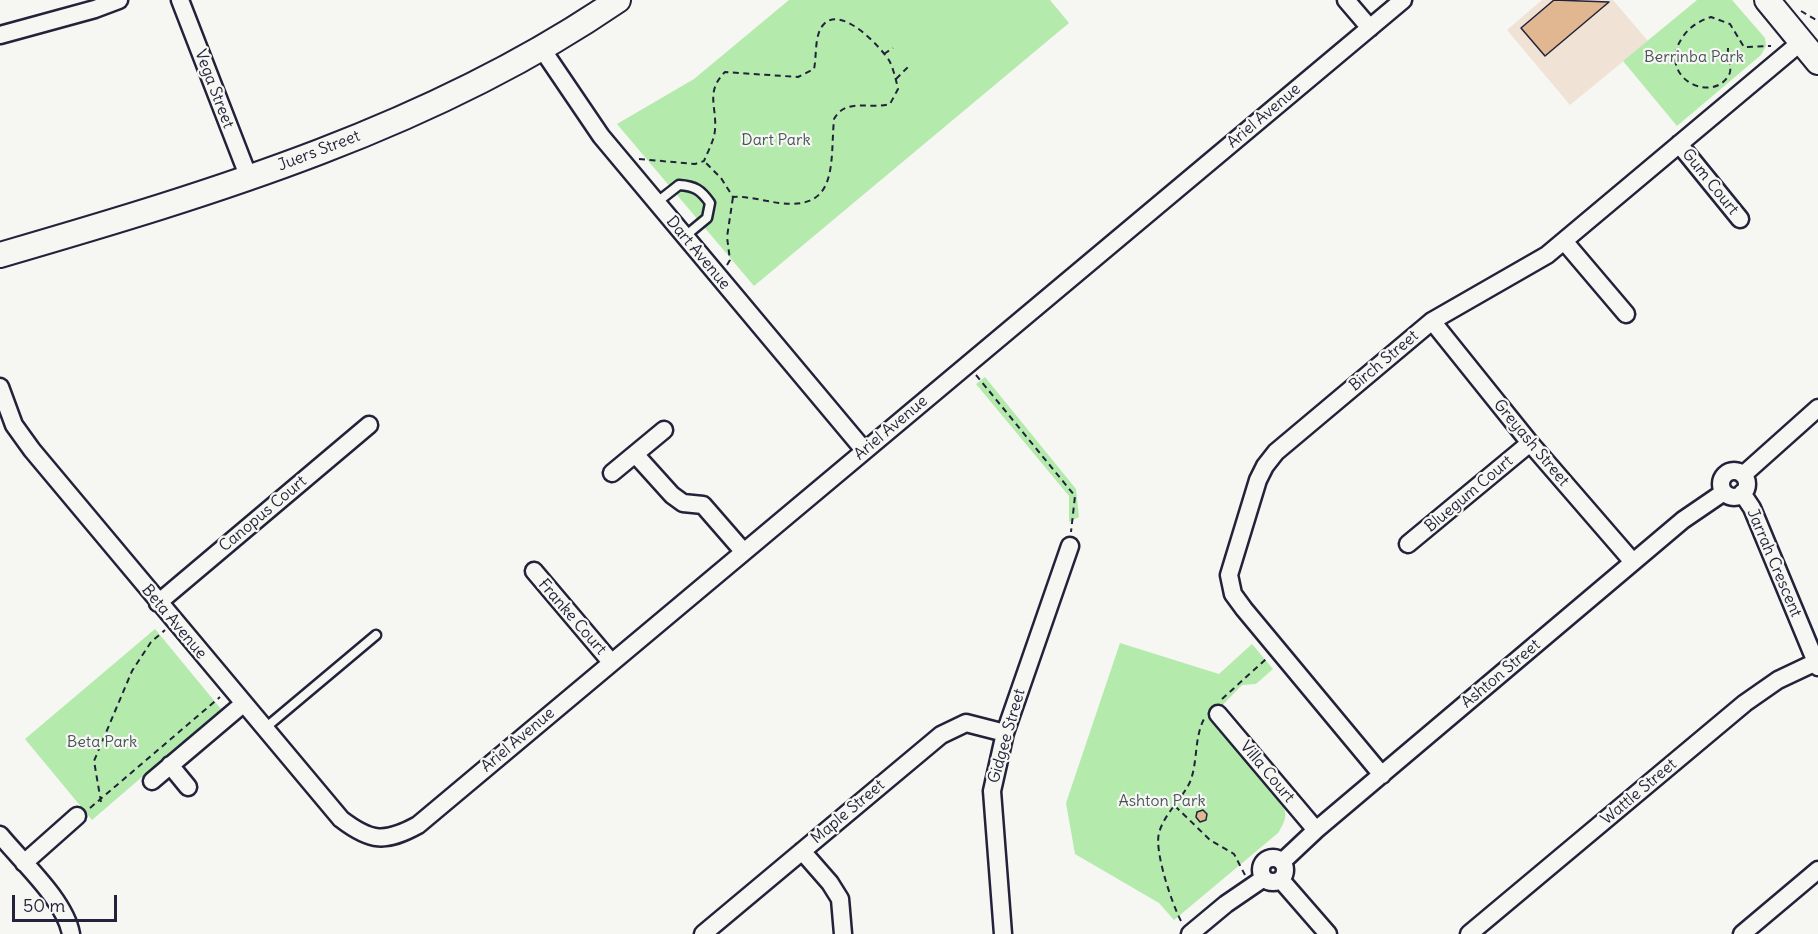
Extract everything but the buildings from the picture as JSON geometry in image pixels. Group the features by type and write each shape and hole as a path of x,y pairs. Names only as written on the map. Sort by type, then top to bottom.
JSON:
{"street":[{"path":"0,35 95,9 119,0"},
{"name":"Vega Street","path":"180,0 249,178"},
{"name":"Juers Street","path":"0,255 163,208 249,178 380,127 542,49 618,0"},
{"path":"1346,0 1370,28"},
{"name":"Ariel Avenue","path":"372,838 395,837 418,825 1403,0"},
{"path":"1767,0 1818,62"},
{"name":"Birch Street","path":"1382,775 1233,594 1229,575 1265,466 1287,442 1432,321 1528,268 1564,241 1801,42"},
{"name":"Dart Avenue","path":"542,49 601,136 864,450"},
{"name":"Gum Court","path":"1679,144 1740,219"},
{"path":"1564,241 1626,314"},
{"name":"Greyash Street","path":"1432,321 1530,443 1633,562"},
{"name":"Beta Avenue","path":"0,387 14,425 32,450 158,603 341,819 372,838"},
{"path":"1743,475 1818,408"},
{"name":"Canopus Court","path":"158,603 369,425"},
{"path":"612,472 664,430"},
{"name":"Bluegum Court","path":"1408,544 1530,443"},
{"path":"635,454 672,495 683,502 703,505 743,551"},
{"path":"1736,471 1743,475 1746,484 1742,494 1731,496 1724,492 1721,484 1727,473 1736,471"},
{"name":"Ashton Street","path":"1258,883 1265,861 1272,858 1282,862 1316,830 1683,520 1724,492"},
{"name":"Jarrah Crescent","path":"1742,494 1752,508 1817,665"},
{"name":"Gidgee Street","path":"1003,934 992,791 1005,733 1070,546"},
{"name":"Franke Court","path":"534,571 611,662"},
{"name":"Wattle Street","path":"1469,934 1745,703 1778,680 1817,665"},
{"path":"152,781 243,704"},
{"name":"Villa Court","path":"1215,711 1316,830"},
{"name":"Maple Street","path":"704,934 941,735 966,723 1005,733"},
{"path":"170,765 188,787"},
{"path":"24,863 77,816"},
{"path":"0,835 59,904 69,924 71,934"},
{"path":"802,851 830,883 840,899 843,934"},
{"path":"1186,929 1258,883 1281,880 1285,873 1282,862"},
{"path":"1742,934 1818,870"},
{"path":"1281,880 1328,934"}],"lane":[{"path":"656,203 679,185 692,186 702,191 710,203 707,218 684,237"},
{"path":"264,729 376,635"}],"path":[{"path":"1799,9 1818,21"},
{"path":"1728,48 1731,68 1729,75 1716,86 1705,87 1686,81 1675,64 1674,54 1684,34 1702,20 1712,17 1730,24 1744,47 1766,48 1773,45 1776,48"},
{"path":"704,161 714,134 716,117 713,89 725,72 798,77 807,74 814,69 819,33 824,23 832,19 847,22 861,30 884,54 896,79 896,97 890,104 881,107 856,105 837,112 834,119 827,185 815,200 793,205 733,197"},
{"path":"884,54 893,48"},
{"path":"896,79 908,67"},
{"path":"619,158 695,164 704,161"},
{"path":"704,161 721,178 733,197 727,237 730,260 717,276"},
{"path":"967,364 1075,496 1070,546"},
{"path":"101,802 94,761 132,671 151,642 175,622"},
{"path":"1186,929 1173,905 1164,875 1158,834 1190,782 1198,734 1215,711 1278,649"},
{"path":"77,816 101,802 229,688"},
{"path":"1175,806 1210,840 1234,854 1258,883"}],"shaded area":[{"path":"1542,0 1613,0 1648,41 1570,105 1507,30"}],"green space":[{"name":"Dart Park","path":"789,0 1050,0 1069,23 754,286 617,124 694,79"},
{"name":"Berrinba Park","path":"1697,0 1732,0 1765,38 1766,46 1761,55 1677,126 1623,61"},
{"path":"985,377 1076,489 1079,517 1069,522 1069,496 976,384"},
{"name":"Beta Park","path":"155,629 221,709 92,820 25,739"},
{"name":"Ashton Park","path":"1120,643 1219,674 1252,644 1273,669 1256,684 1242,685 1210,718 1281,801 1285,810 1284,821 1278,833 1174,920 1159,903 1075,854 1066,803"}]}
